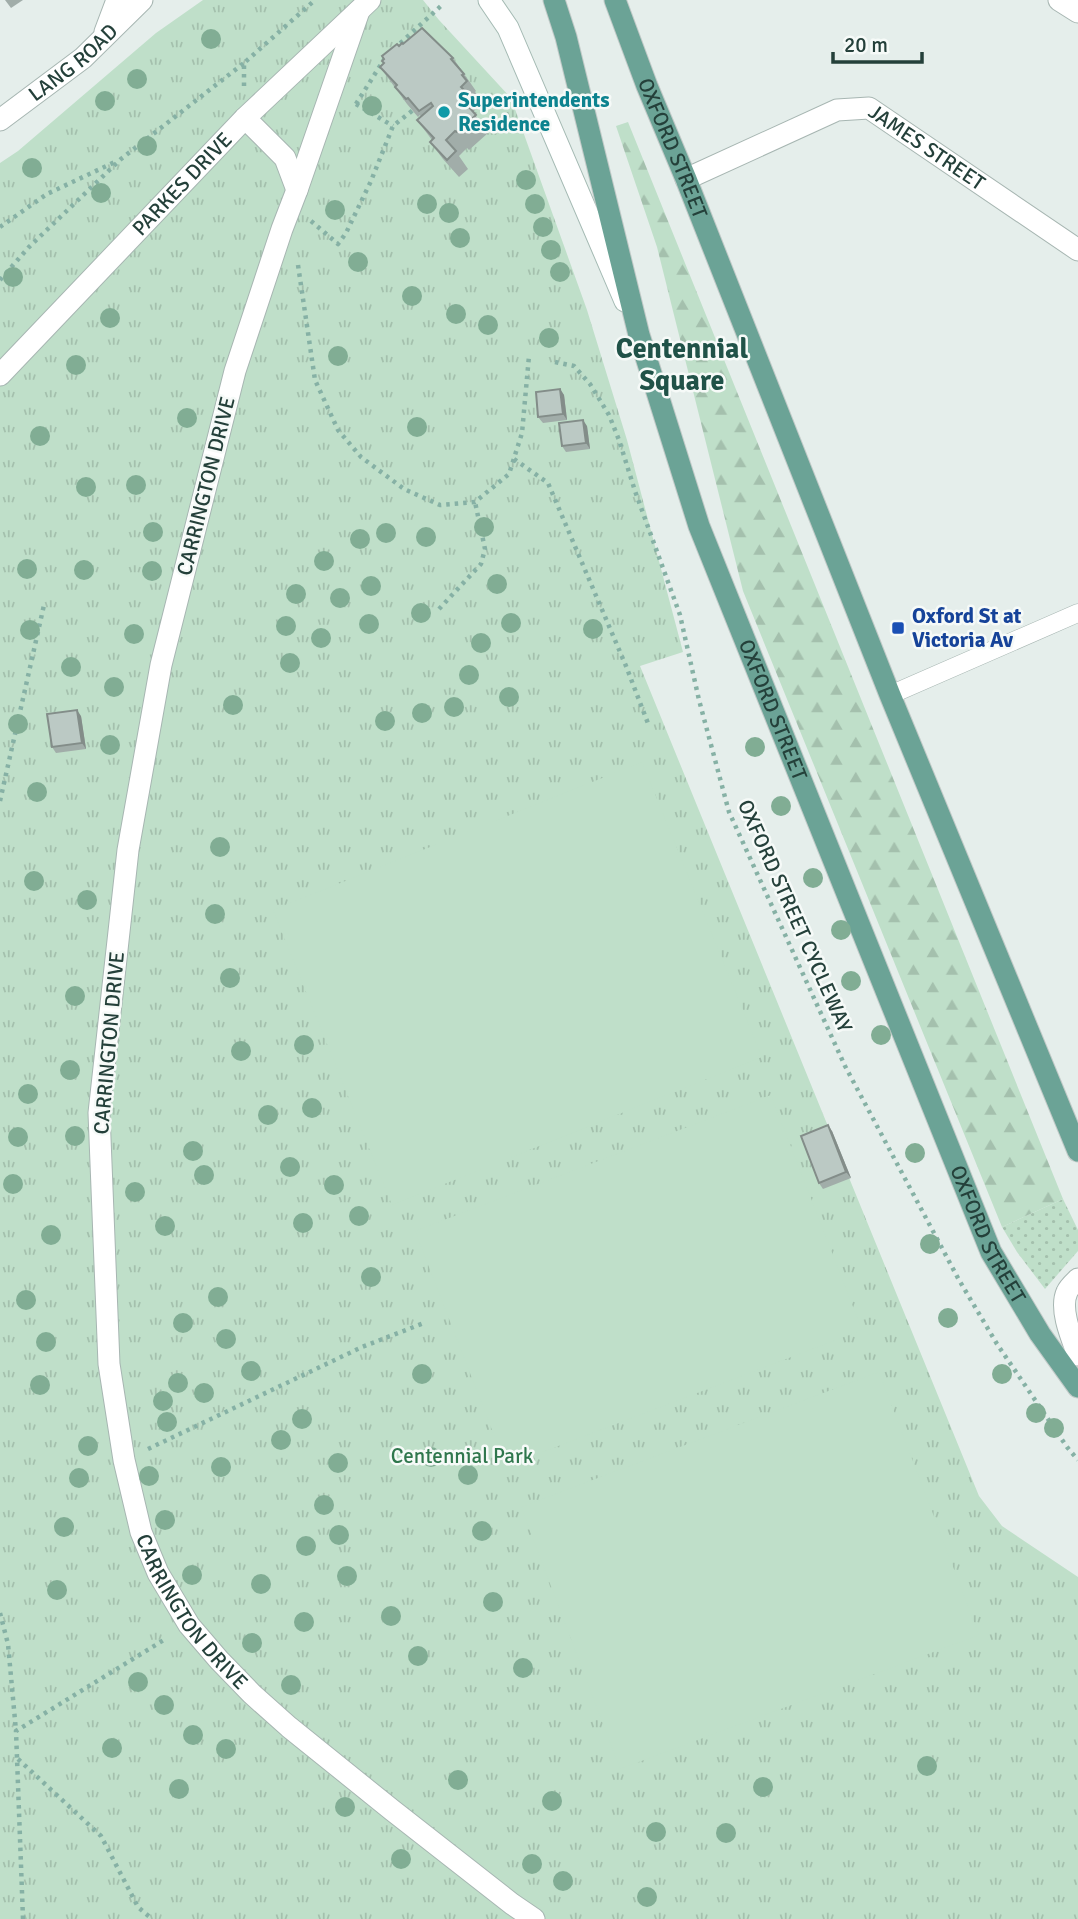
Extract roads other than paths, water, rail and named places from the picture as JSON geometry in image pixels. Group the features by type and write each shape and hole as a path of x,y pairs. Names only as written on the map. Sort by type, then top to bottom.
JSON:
{"main road":[{"name":"OXFORD STREET","path":"554,0 566,37 639,335 699,526 991,1252 1040,1334 1078,1387"},
{"path":"601,0 647,86"},
{"name":"OXFORD STREET","path":"615,0 890,695 1078,1151"}],"street":[{"path":"102,41 117,0"},
{"name":"LANG ROAD","path":"0,120 83,58 142,0"},
{"path":"488,0 508,28 639,335"},
{"path":"1059,0 1078,12"},
{"name":"PARKES DRIVE","path":"0,374 245,118 364,6"},
{"name":"CARRINGTON DRIVE","path":"364,6 282,229 235,371 161,665 128,850 99,1113 109,1364 124,1460 141,1532 158,1573 189,1625 252,1694 289,1727 402,1819 534,1919"},
{"name":"JAMES STREET","path":"686,179 837,110 869,108 1078,250"},
{"path":"245,118 285,158 297,190"},
{"path":"1078,1279 1067,1292 1065,1304 1078,1355"}],"lane":[{"path":"890,695 1078,613"}],"place":[{"name":"Superintendents Residence","path":"444,112"},
{"name":"Oxford St at Victoria Av","path":"898,628"}],"district":[{"name":"Centennial Square","path":"682,365"}],"park label":[{"name":"Centennial Park","path":"462,1456"}]}
